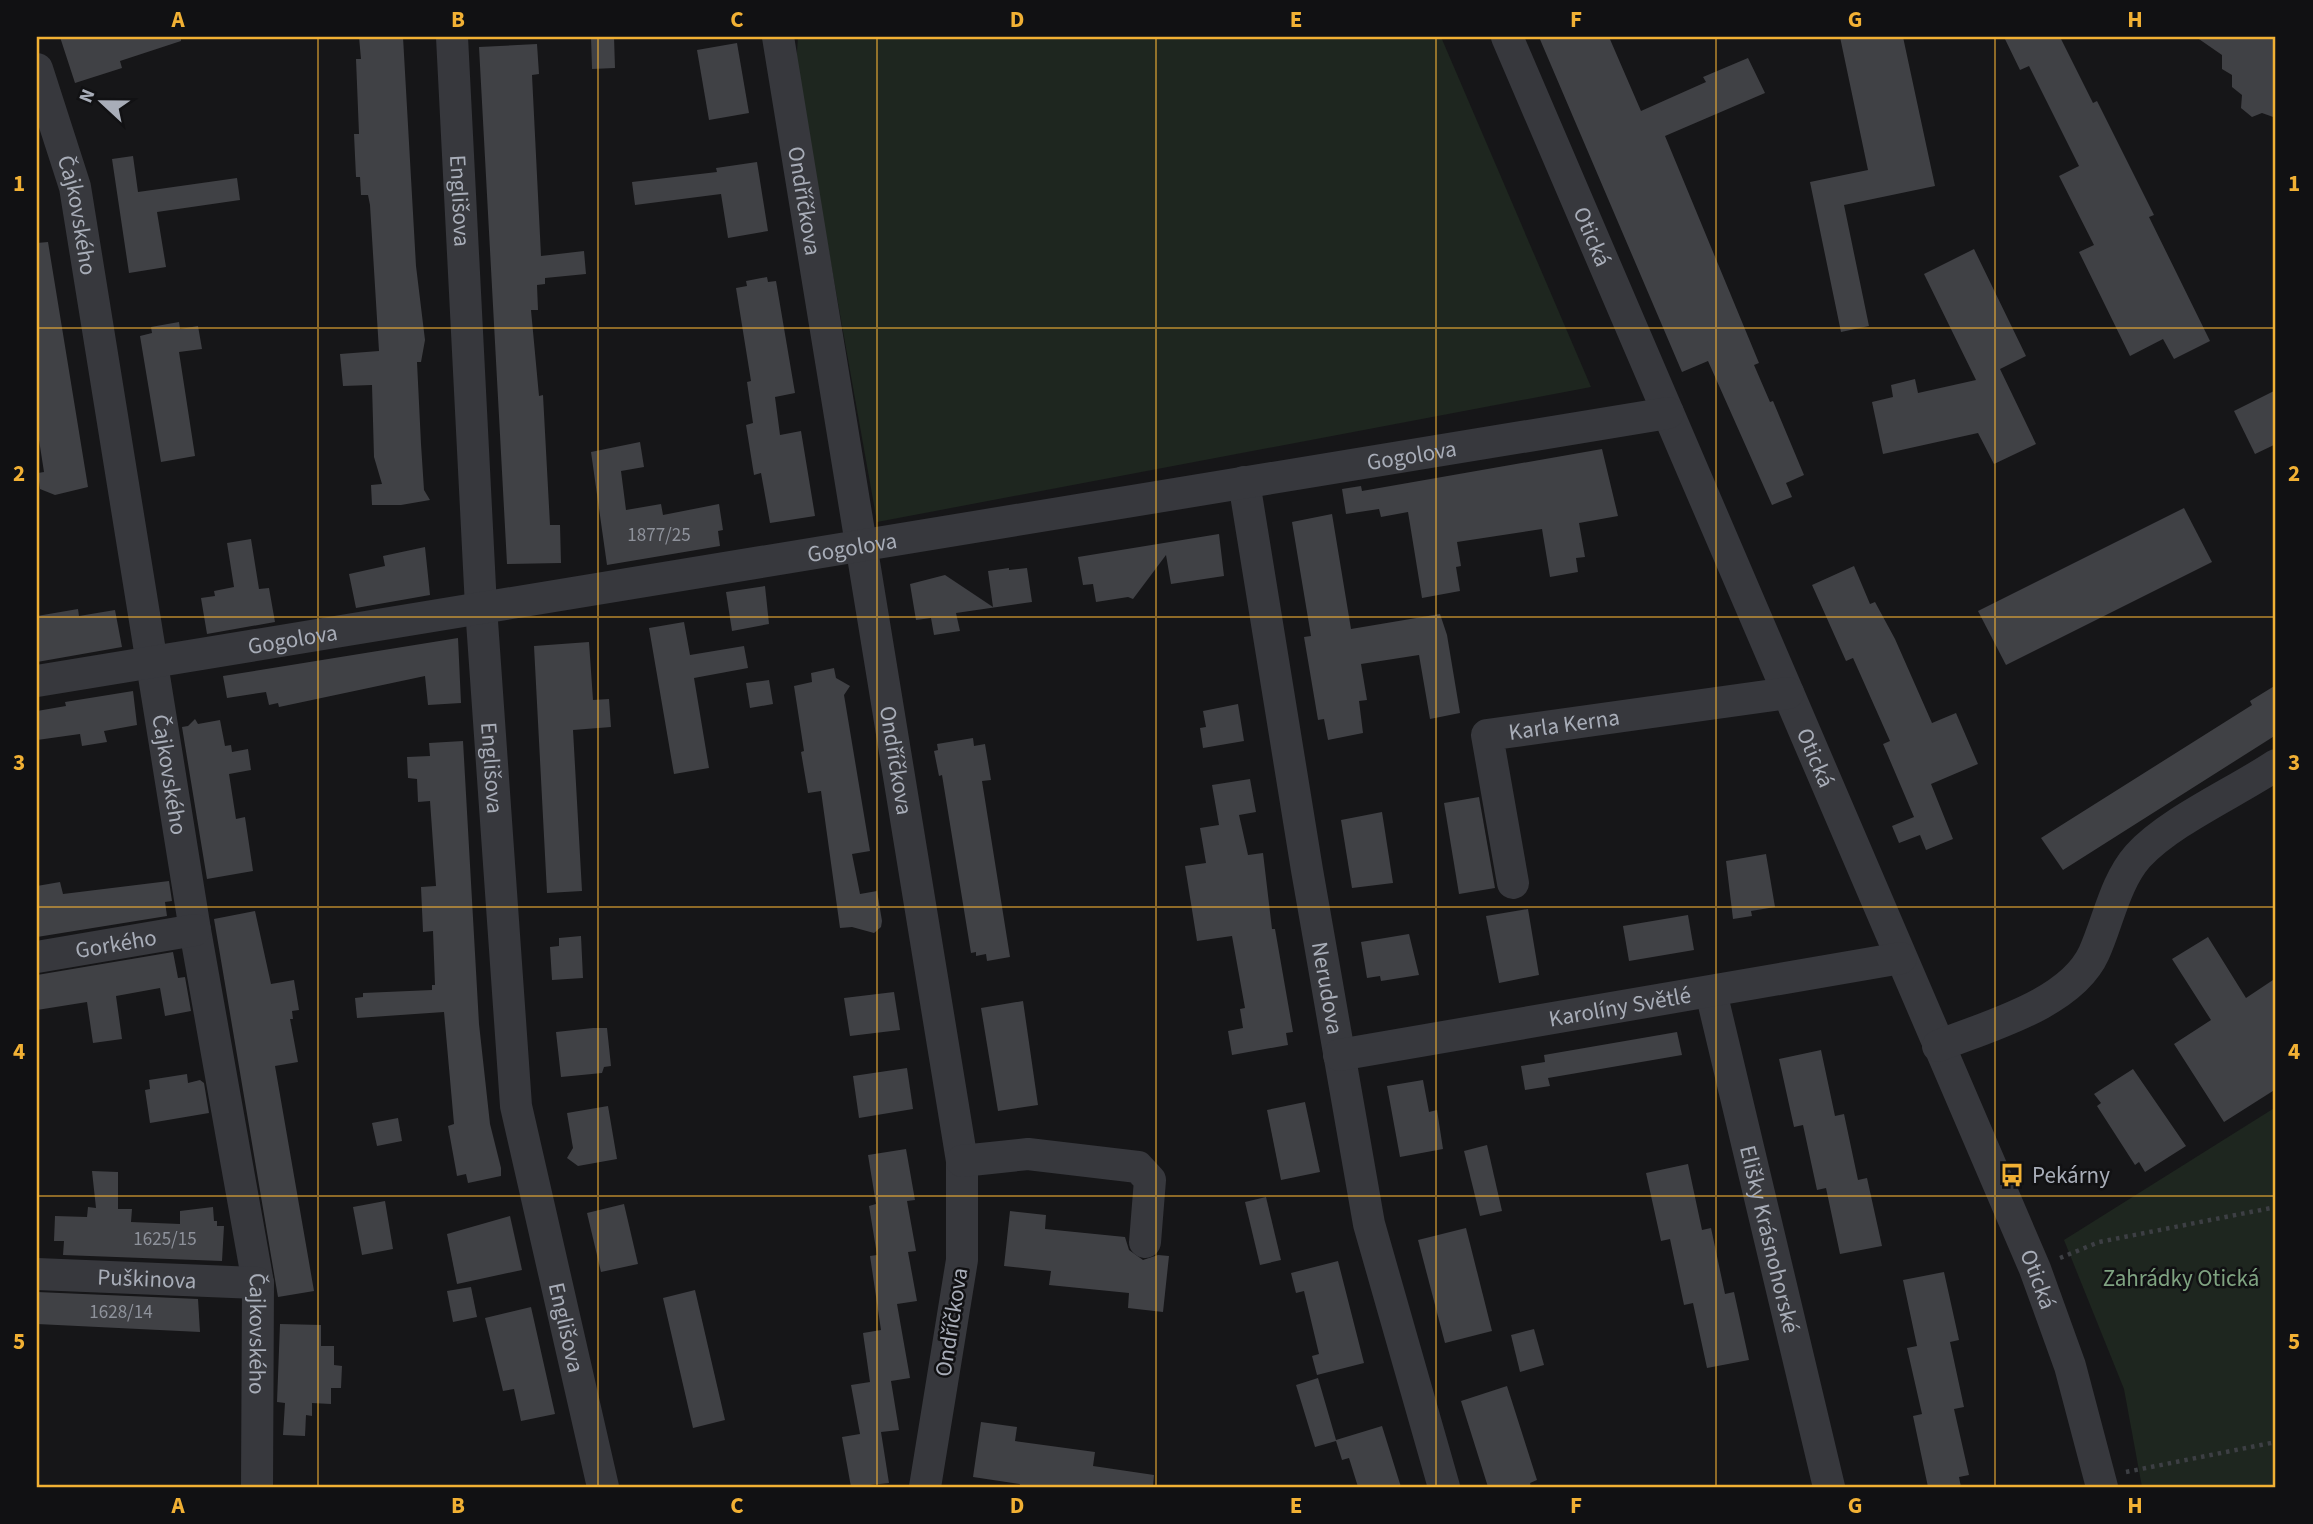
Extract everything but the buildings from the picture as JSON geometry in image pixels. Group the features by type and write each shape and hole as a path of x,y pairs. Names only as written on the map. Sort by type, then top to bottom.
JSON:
{"street":[{"name":"Englišova","path":"452,37 481,607 516,1105 603,1487"},
{"name":"Ondříčkova","path":"778,37 962,1161 962,1260 925,1487"},
{"name":"Otická","path":"1507,37 2035,1269 2070,1366 2102,1482"},
{"name":"Čajkovského","path":"37,69 75,187 195,930 258,1283 257,1487"},
{"name":"Gogolova","path":"37,681 151,665 481,607 1668,413"},
{"name":"Nerudova","path":"1244,482 1369,1224 1444,1487"},
{"name":"Karla Kerna","path":"1513,883 1487,735 1788,693"},
{"path":"1938,1046 2026,1011 2065,989 2083,973 2095,951 2104,922 2138,856 2177,826 2276,765"},
{"name":"Gorkého","path":"37,957 195,930"},
{"name":"Karolíny Světlé","path":"1339,1055 1901,958"},
{"name":"Elišky Krásnohorské","path":"1711,992 1829,1487"},
{"path":"962,1161 1028,1154 1138,1167 1150,1180 1145,1242"},
{"name":"Puškinova","path":"37,1274 258,1283"}],"path":[{"path":"2035,1269 2099,1242 2276,1207"},
{"path":"2102,1482 2276,1442"}],"green space":[{"path":"798,37 1441,37 1591,387 877,522 796,67"},
{"name":"Zahrádky Otická","path":"2276,1107 2276,1487 2142,1487 2124,1389 2064,1240"}],"place":[{"name":"Pekárny","path":"2012,1175"}]}
